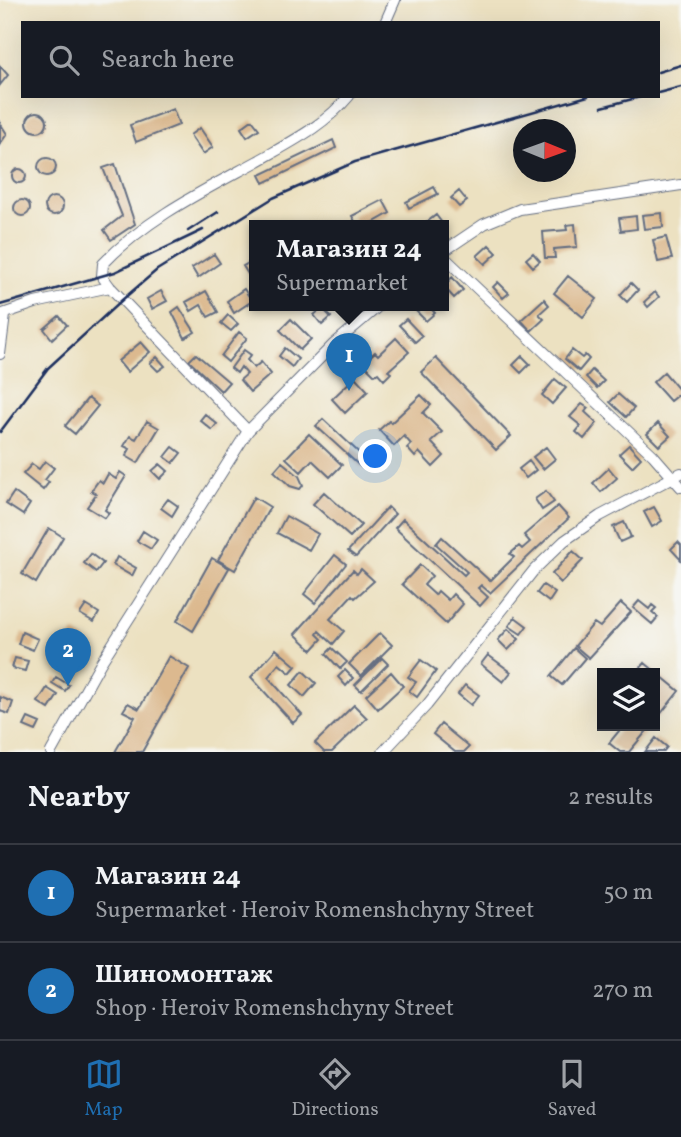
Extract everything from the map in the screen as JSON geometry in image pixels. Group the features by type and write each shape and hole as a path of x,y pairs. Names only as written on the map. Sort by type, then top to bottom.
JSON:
{"street":[{"path":"386,21 395,0"},
{"path":"248,431 110,286 102,276 103,264 162,213 301,137 334,114 347,98"},
{"path":"449,247 484,224 520,209 681,186"},
{"path":"449,263 676,475 681,487"},
{"path":"0,354 2,315 35,303 110,286"},
{"path":"51,752 100,664 248,431 334,344 373,311"},
{"path":"383,752 427,705 534,570 564,541 600,516 676,475"}],"building":[{"path":"0,66 8,75 0,85"},
{"path":"173,109 179,125 136,142 130,125"},
{"path":"33,112 41,112 47,122 41,132 33,132 27,126 27,118"},
{"path":"252,120 259,129 247,137 241,128"},
{"path":"0,123 7,134 0,144"},
{"path":"200,128 213,147 203,154 190,135"},
{"path":"333,140 336,148 264,183 260,175"},
{"path":"47,158 53,161 56,167 53,173 47,176 41,173 38,167 41,161"},
{"path":"115,164 135,224 111,240 104,230 122,216 103,168"},
{"path":"16,169 22,169 26,176 22,183 16,183 12,179 12,173"},
{"path":"434,187 438,194 409,208 406,202"},
{"path":"459,191 467,201 459,207 451,198"},
{"path":"54,197 60,200 63,206 60,212 54,215 48,212 45,206 48,200"},
{"path":"22,200 28,202 28,214 22,216 16,214 14,208 16,202"},
{"path":"383,200 390,213 378,220 354,220 352,216"},
{"path":"662,213 663,227 644,229 642,215"},
{"path":"636,216 637,229 621,231 619,218"},
{"path":"575,224 577,247 554,249 555,258 545,258 543,232 567,230 566,225"},
{"path":"666,237 672,259 658,262 653,240"},
{"path":"489,245 497,253 485,264 477,256"},
{"path":"533,253 540,261 533,267 526,259"},
{"path":"214,254 220,263 198,278 192,268"},
{"path":"249,263 249,275 243,266"},
{"path":"568,276 597,299 583,317 554,293"},
{"path":"452,277 463,290 454,298 449,292 449,281"},
{"path":"498,282 509,293 503,298 493,287"},
{"path":"631,283 638,290 627,302 620,295"},
{"path":"244,289 249,296 249,303 234,313 227,301"},
{"path":"161,291 167,301 152,309 147,299"},
{"path":"206,291 218,312 208,317 201,305 191,311 186,302"},
{"path":"655,292 659,297 648,307 644,302"},
{"path":"544,299 549,305 539,314 544,319 531,331 521,320"},
{"path":"179,307 195,332 185,338 172,312"},
{"path":"319,311 325,311 331,317 322,325 314,315"},
{"path":"416,311 433,311 435,313 426,321"},
{"path":"228,315 238,324 231,331 221,323"},
{"path":"59,316 67,325 52,339 44,329"},
{"path":"291,319 311,339 300,350 280,330"},
{"path":"406,319 422,336 415,342 399,325"},
{"path":"239,332 247,338 228,362 221,356"},
{"path":"396,338 409,352 388,371 391,373 384,380 363,363 375,352 378,355"},
{"path":"141,342 150,352 127,372 118,361"},
{"path":"285,348 298,359 292,367 279,356"},
{"path":"244,350 251,355 247,360 254,368 261,362 271,374 250,392 240,380 247,374 241,367 237,373 231,368"},
{"path":"572,350 582,358 585,355 589,359 579,371 565,359"},
{"path":"196,354 229,382 221,391 189,361"},
{"path":"522,356 530,364 521,373 513,365"},
{"path":"157,357 165,366 158,371 150,363"},
{"path":"436,358 511,436 496,450 421,372"},
{"path":"592,370 604,381 597,388 586,377"},
{"path":"664,372 681,392 670,401 653,382"},
{"path":"355,377 368,391 345,413 332,399"},
{"path":"555,379 566,388 552,404 542,395"},
{"path":"618,394 634,408 626,417 610,402"},
{"path":"421,395 431,405 423,413 442,432 431,442 444,456 433,467 419,452 415,457 407,448 411,444 404,436 394,446 379,430 389,421 391,423"},
{"path":"88,398 98,406 75,434 65,426"},
{"path":"582,404 588,408 585,412 597,423 584,439 576,432 581,426 570,417"},
{"path":"205,414 217,424 212,430 200,420"},
{"path":"323,419 368,461 362,468 316,426"},
{"path":"147,421 159,428 138,463 126,456 130,449 124,446 130,436 136,439"},
{"path":"658,423 670,436 659,446 647,434"},
{"path":"309,434 342,465 330,477 312,460 301,472 286,458"},
{"path":"629,445 641,458 632,467 619,454"},
{"path":"173,447 181,453 173,463 165,457"},
{"path":"546,447 555,459 543,469 533,457"},
{"path":"45,461 54,468 45,480 49,482 43,490 23,474 32,464 39,469"},
{"path":"529,461 536,470 526,478 519,469"},
{"path":"282,462 299,476 303,485 300,489 290,486 274,471"},
{"path":"160,464 168,471 160,479 152,471"},
{"path":"609,468 617,478 601,492 593,483"},
{"path":"120,472 126,476 105,510 109,513 105,518 87,507 96,494 91,491 99,480 103,483 108,474 116,479"},
{"path":"546,491 554,502 542,510 535,499"},
{"path":"14,492 30,504 23,515 6,504"},
{"path":"324,492 361,525 350,537 313,504"},
{"path":"254,497 270,507 235,570 218,560"},
{"path":"168,499 178,506 172,516 161,508"},
{"path":"558,506 569,518 490,593 481,585 478,588 488,597 480,606 395,528 403,519 464,575 467,572 436,544 442,537 490,581 514,557 510,554 519,546 522,549 530,542 524,535"},
{"path":"388,507 395,514 356,557 348,551"},
{"path":"654,507 662,521 652,527 644,512"},
{"path":"286,516 318,534 309,550 277,533"},
{"path":"624,522 631,537 620,542 613,527"},
{"path":"49,528 63,537 36,583 22,574"},
{"path":"143,531 157,540 151,549 137,541"},
{"path":"678,542 681,545 681,560 671,549"},
{"path":"573,551 583,560 561,583 552,574"},
{"path":"91,554 103,563 96,572 84,563"},
{"path":"335,555 346,564 315,603 304,594"},
{"path":"117,557 136,568 132,576 113,565"},
{"path":"212,558 229,568 193,631 177,621"},
{"path":"420,565 432,576 424,585 435,595 438,591 448,600 453,594 463,604 446,624 402,584"},
{"path":"361,569 374,581 355,598 352,595 330,619 344,631 333,644 319,631 317,634 322,639 312,650 295,634 353,570 357,574"},
{"path":"543,585 555,593 549,602 537,593"},
{"path":"639,601 649,609 652,605 656,608 652,612 658,617 652,624 633,608"},
{"path":"621,603 631,612 589,658 575,646 594,623 600,627"},
{"path":"86,605 99,613 94,622 80,614"},
{"path":"515,617 527,626 521,634 509,626"},
{"path":"508,629 519,639 508,650 498,640"},
{"path":"22,632 38,639 33,650 18,644"},
{"path":"74,632 87,641 82,649 69,641"},
{"path":"380,633 392,645 361,676 349,664"},
{"path":"332,648 347,662 340,669 326,654"},
{"path":"574,648 585,658 562,685 551,676"},
{"path":"276,649 296,666 290,673 279,664 268,677 302,715 293,723 251,677"},
{"path":"65,651 78,659 71,670 58,662"},
{"path":"488,655 511,672 503,682 481,664"},
{"path":"169,656 189,668 142,752 115,752 135,717 123,711 128,703 139,709"},
{"path":"15,658 28,661 25,671 12,668"},
{"path":"382,658 388,664 361,691 355,685"},
{"path":"421,660 436,671 417,697 409,691 416,682 408,677"},
{"path":"345,670 353,678 346,686 338,677"},
{"path":"303,671 316,683 304,697 291,685"},
{"path":"391,672 403,686 378,709 366,695"},
{"path":"660,675 679,691 660,715"},
{"path":"56,677 69,685 65,691 52,683"},
{"path":"465,685 479,695 471,705 458,694"},
{"path":"47,688 58,695 49,709 38,702"},
{"path":"0,697 13,702 9,714 0,711"},
{"path":"354,705 367,718 332,752 324,752 315,743"},
{"path":"28,718 40,723 36,731 24,726"},
{"path":"441,724 469,747 464,752 455,752 433,734"},
{"path":"619,731 647,731 629,752 620,752 609,743"},
{"path":"656,738 667,747 663,752 645,752"}],"railway":[{"path":"660,71 681,65"},
{"path":"660,92 681,87"},
{"path":"0,432 48,368 122,300 157,270 273,198 355,162 581,98"},
{"path":"602,107 636,98"},
{"path":"188,231 218,212"},
{"path":"0,305 115,272 203,230"}],"place":[{"name":"Магазин 24","path":"349,391"},
{"name":"Шиномонтаж","path":"68,686"}]}
